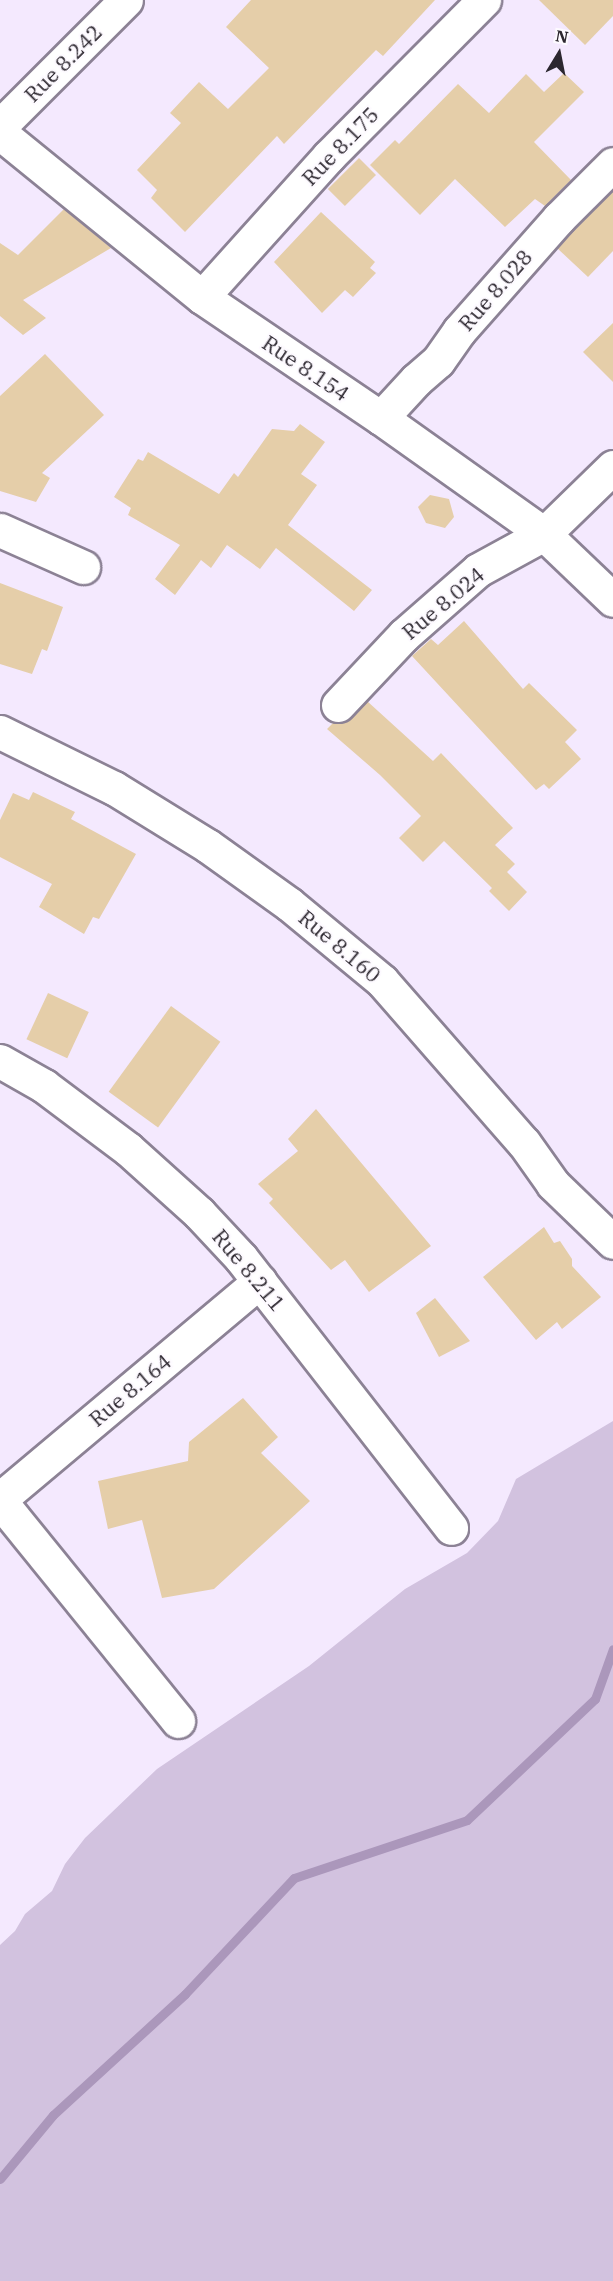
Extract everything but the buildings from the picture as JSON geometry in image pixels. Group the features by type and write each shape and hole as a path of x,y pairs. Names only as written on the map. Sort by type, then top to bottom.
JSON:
{"street":[{"name":"Rue 8.242","path":"0,126 126,0"},
{"name":"Rue 8.175","path":"202,297 329,156 484,0"},
{"name":"Rue 8.154","path":"0,133 202,297 381,418 544,534 613,600"},
{"name":"Rue 8.028","path":"381,418 416,380 438,361 459,332 559,218 613,164"},
{"name":"Rue 8.024","path":"338,705 404,635 478,570 544,534 613,467"},
{"path":"0,530 83,567"},
{"name":"Rue 8.160","path":"0,732 114,788 208,846 289,904 382,981 433,1042 524,1143 554,1184 613,1242"},
{"name":"Rue 8.211","path":"0,1061 44,1086 128,1149 198,1213 260,1281 451,1528"},
{"name":"Rue 8.164","path":"0,1500 260,1281"},
{"path":"0,1500 178,1721"}],"shaded area":[{"path":"613,1421 613,2281 0,2281 0,1945 15,1931 25,1914 52,1891 65,1864 85,1838 157,1769 309,1666 405,1589 467,1553 498,1521 516,1479"}],"waterway":[{"path":"0,2179 53,2115 185,1994 294,1878 467,1820 595,1699 613,1649"}]}
